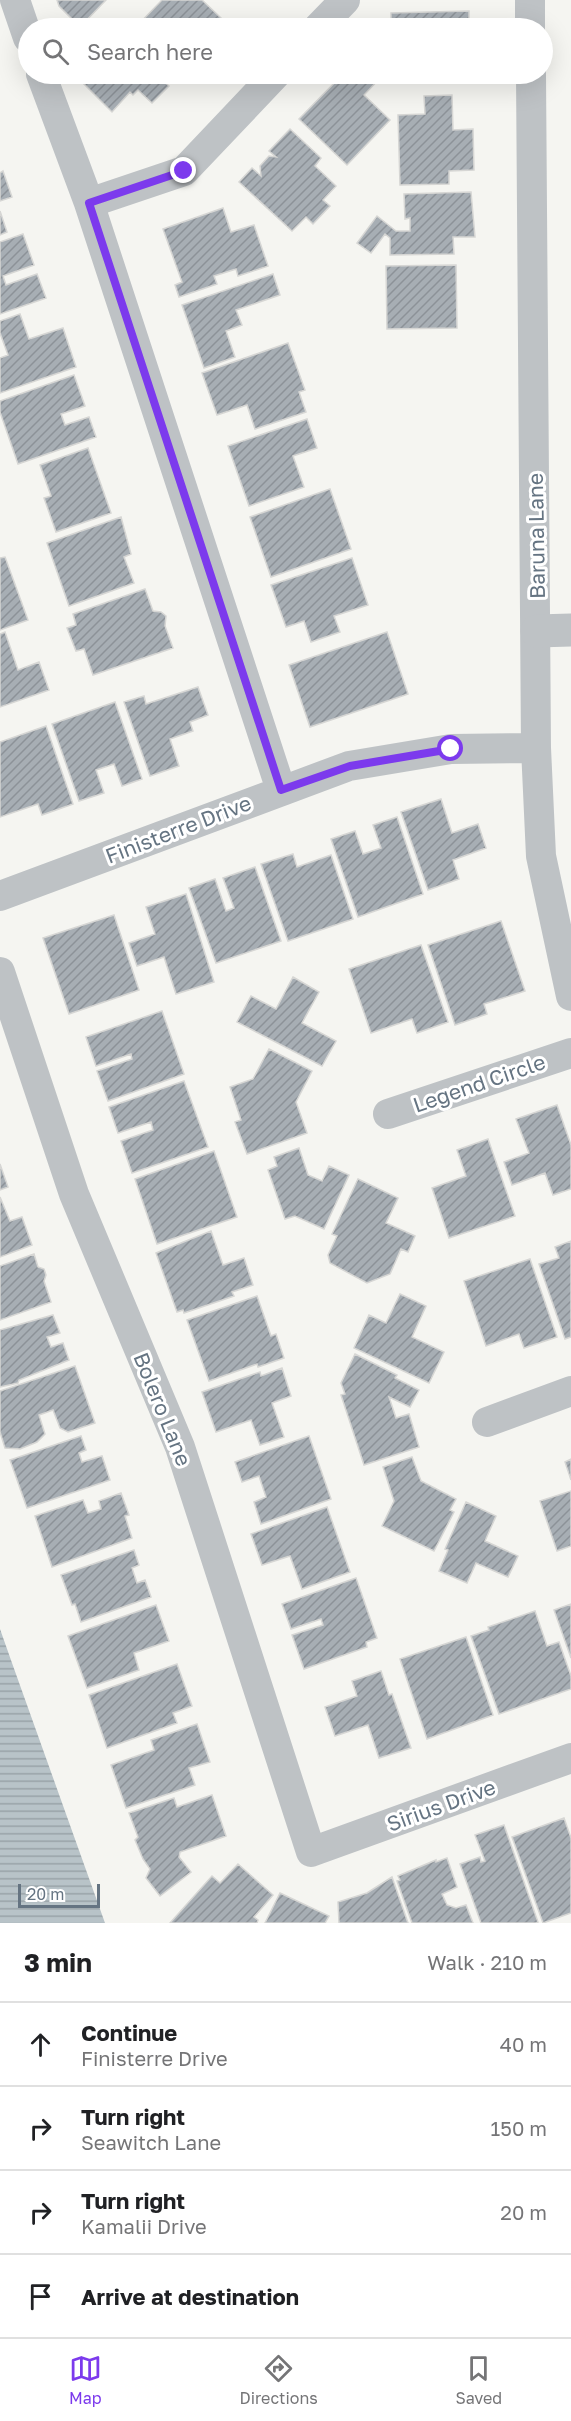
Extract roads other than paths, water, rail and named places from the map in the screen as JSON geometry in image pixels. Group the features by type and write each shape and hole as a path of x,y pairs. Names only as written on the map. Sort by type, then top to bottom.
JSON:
{"street":[{"path":"15,0 21,18"},
{"path":"328,18 345,0"},
{"path":"530,0 531,18"},
{"path":"45,84 89,203 281,790"},
{"path":"89,203 184,171 267,84"},
{"name":"Baruna Lane","path":"531,84 537,631 536,748 541,856 571,996"},
{"path":"537,631 571,630"},
{"name":"Finisterre Drive","path":"0,896 350,766 451,749 536,748"},
{"name":"Bolero Lane","path":"0,972 74,1194 180,1448 311,1852"},
{"name":"Legend Circle","path":"388,1114 571,1053"},
{"path":"487,1422 571,1391"},
{"name":"Sirius Drive","path":"311,1852 571,1758"}]}
